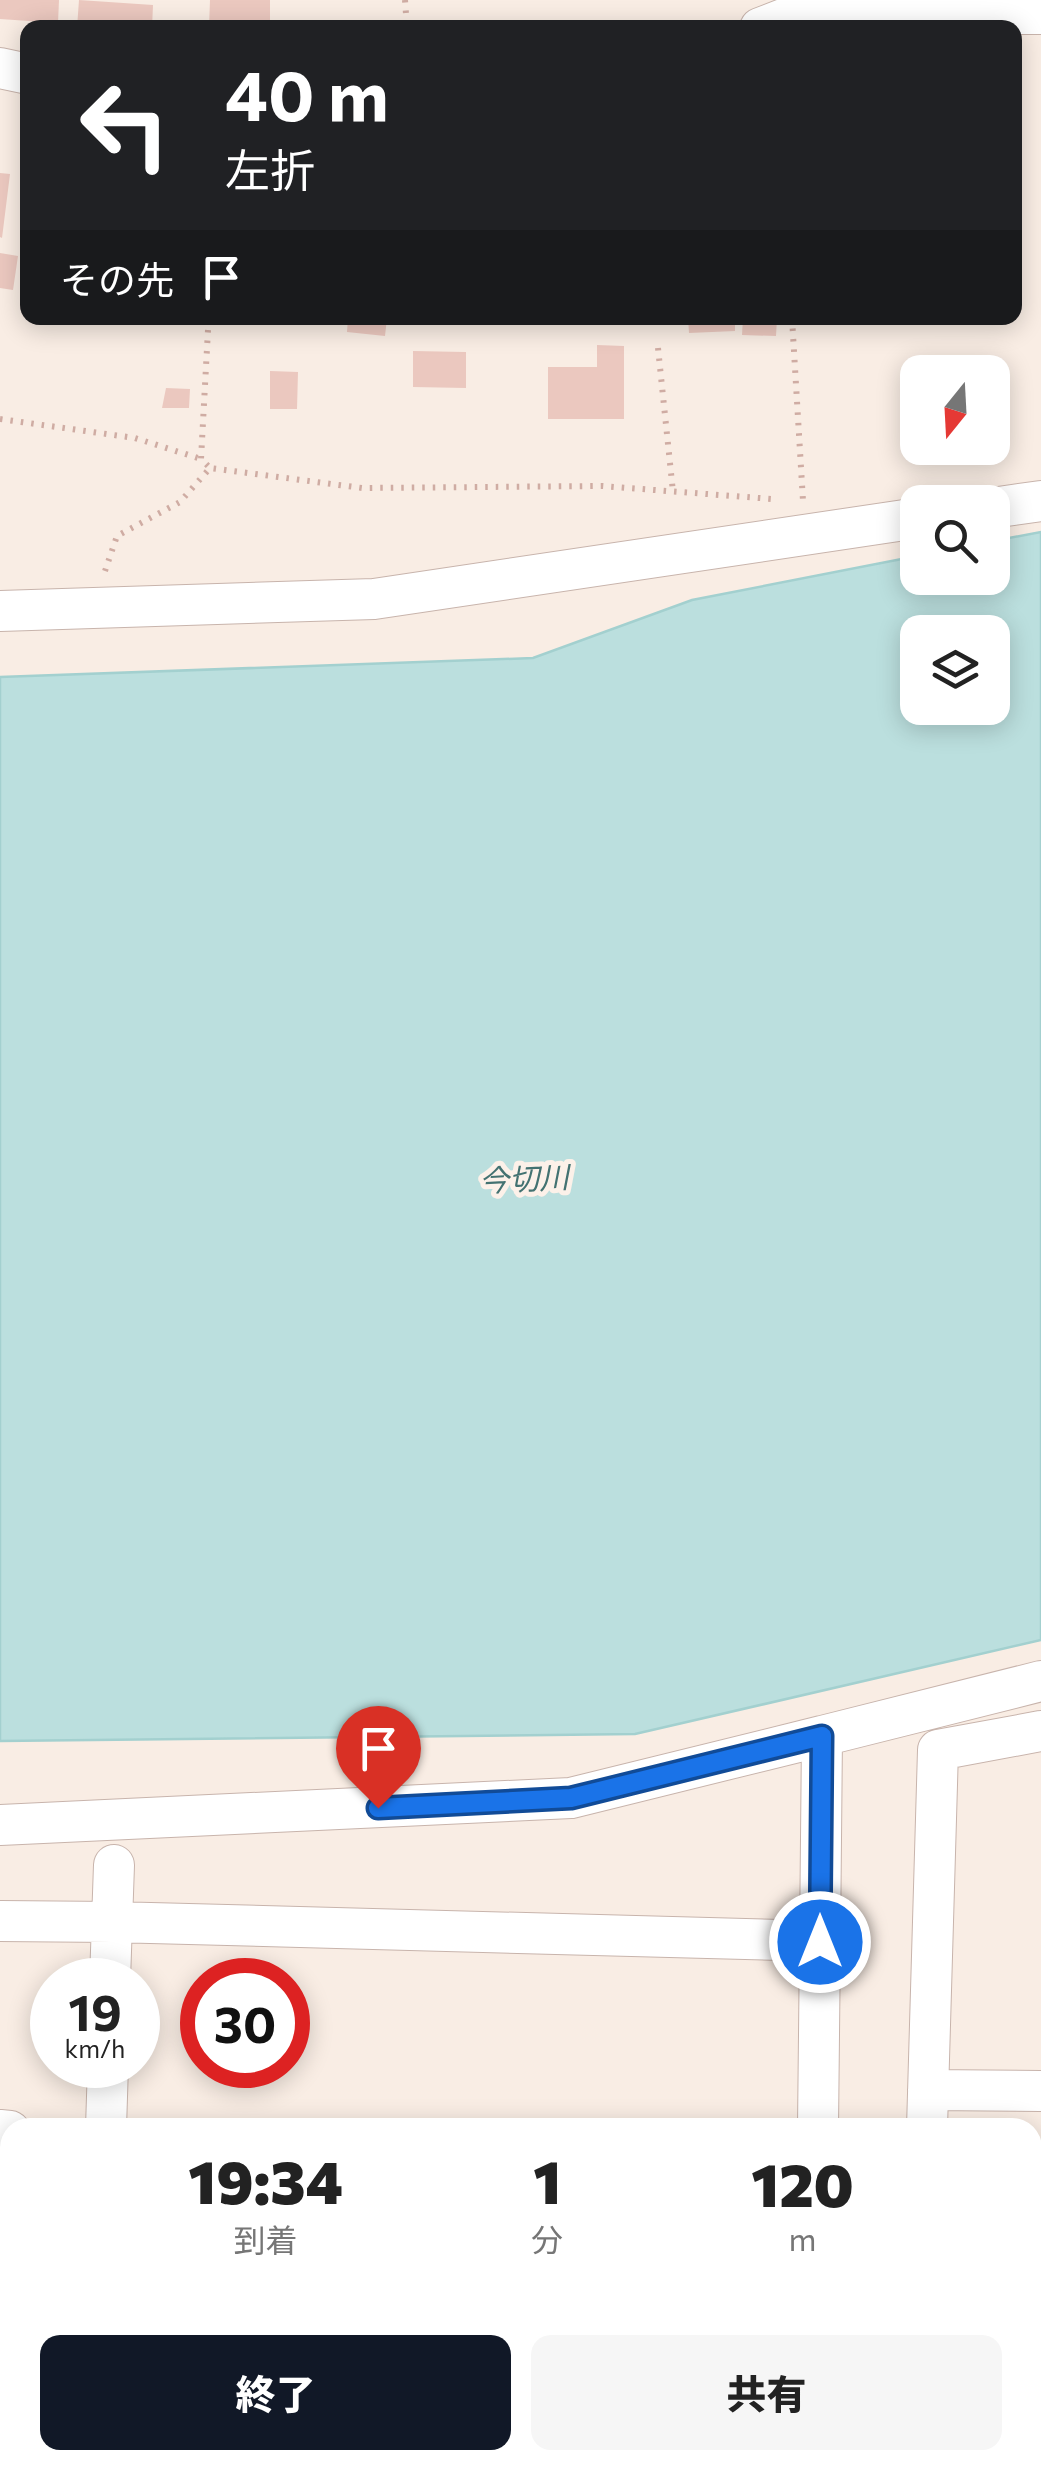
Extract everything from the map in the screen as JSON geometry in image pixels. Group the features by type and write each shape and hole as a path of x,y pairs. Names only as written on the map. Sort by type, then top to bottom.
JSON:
{"street":[{"path":"781,20 796,14 1041,14"},
{"path":"1010,505 1041,501"},
{"path":"0,611 374,599 808,517 900,518"},
{"path":"0,1825 571,1798 1041,1681"},
{"path":"1041,1731 938,1750 928,2109 1041,2091"},
{"path":"818,2118 822,1736"},
{"path":"111,1958 114,1864"},
{"path":"0,1921 820,1942"},
{"path":"106,2118 107,2088"}],"path":[{"path":"0,419 135,438 200,459 210,468 362,488 602,486 673,492 808,517 793,325"},
{"path":"200,459 208,330"},
{"path":"658,348 673,492"},
{"path":"124,573 104,574 116,536 180,502 210,468"}],"water":[{"name":"今切川","path":"1041,532 1041,1640 635,1734 0,1741 0,677 533,658 692,600 900,559 900,595 1010,595 1010,538"}],"building":[{"path":"0,0 59,0 58,20 0,19"},
{"path":"79,0 153,5 152,20 78,20"},
{"path":"210,0 270,0 270,20 209,20"},
{"path":"0,173 10,174 2,238 0,237"},
{"path":"0,253 18,256 13,290 0,288"},
{"path":"348,325 386,325 385,336 347,332"},
{"path":"688,325 735,325 735,331 689,333"},
{"path":"743,325 777,325 776,336 742,335"},
{"path":"597,345 624,346 624,419 548,419 548,367 597,367"},
{"path":"413,351 466,352 466,388 413,387"},
{"path":"270,371 298,372 297,409 270,409"},
{"path":"166,388 190,389 189,408 162,408"}],"route":[{"path":"378,1808 571,1798 822,1736 820,1942"}]}
